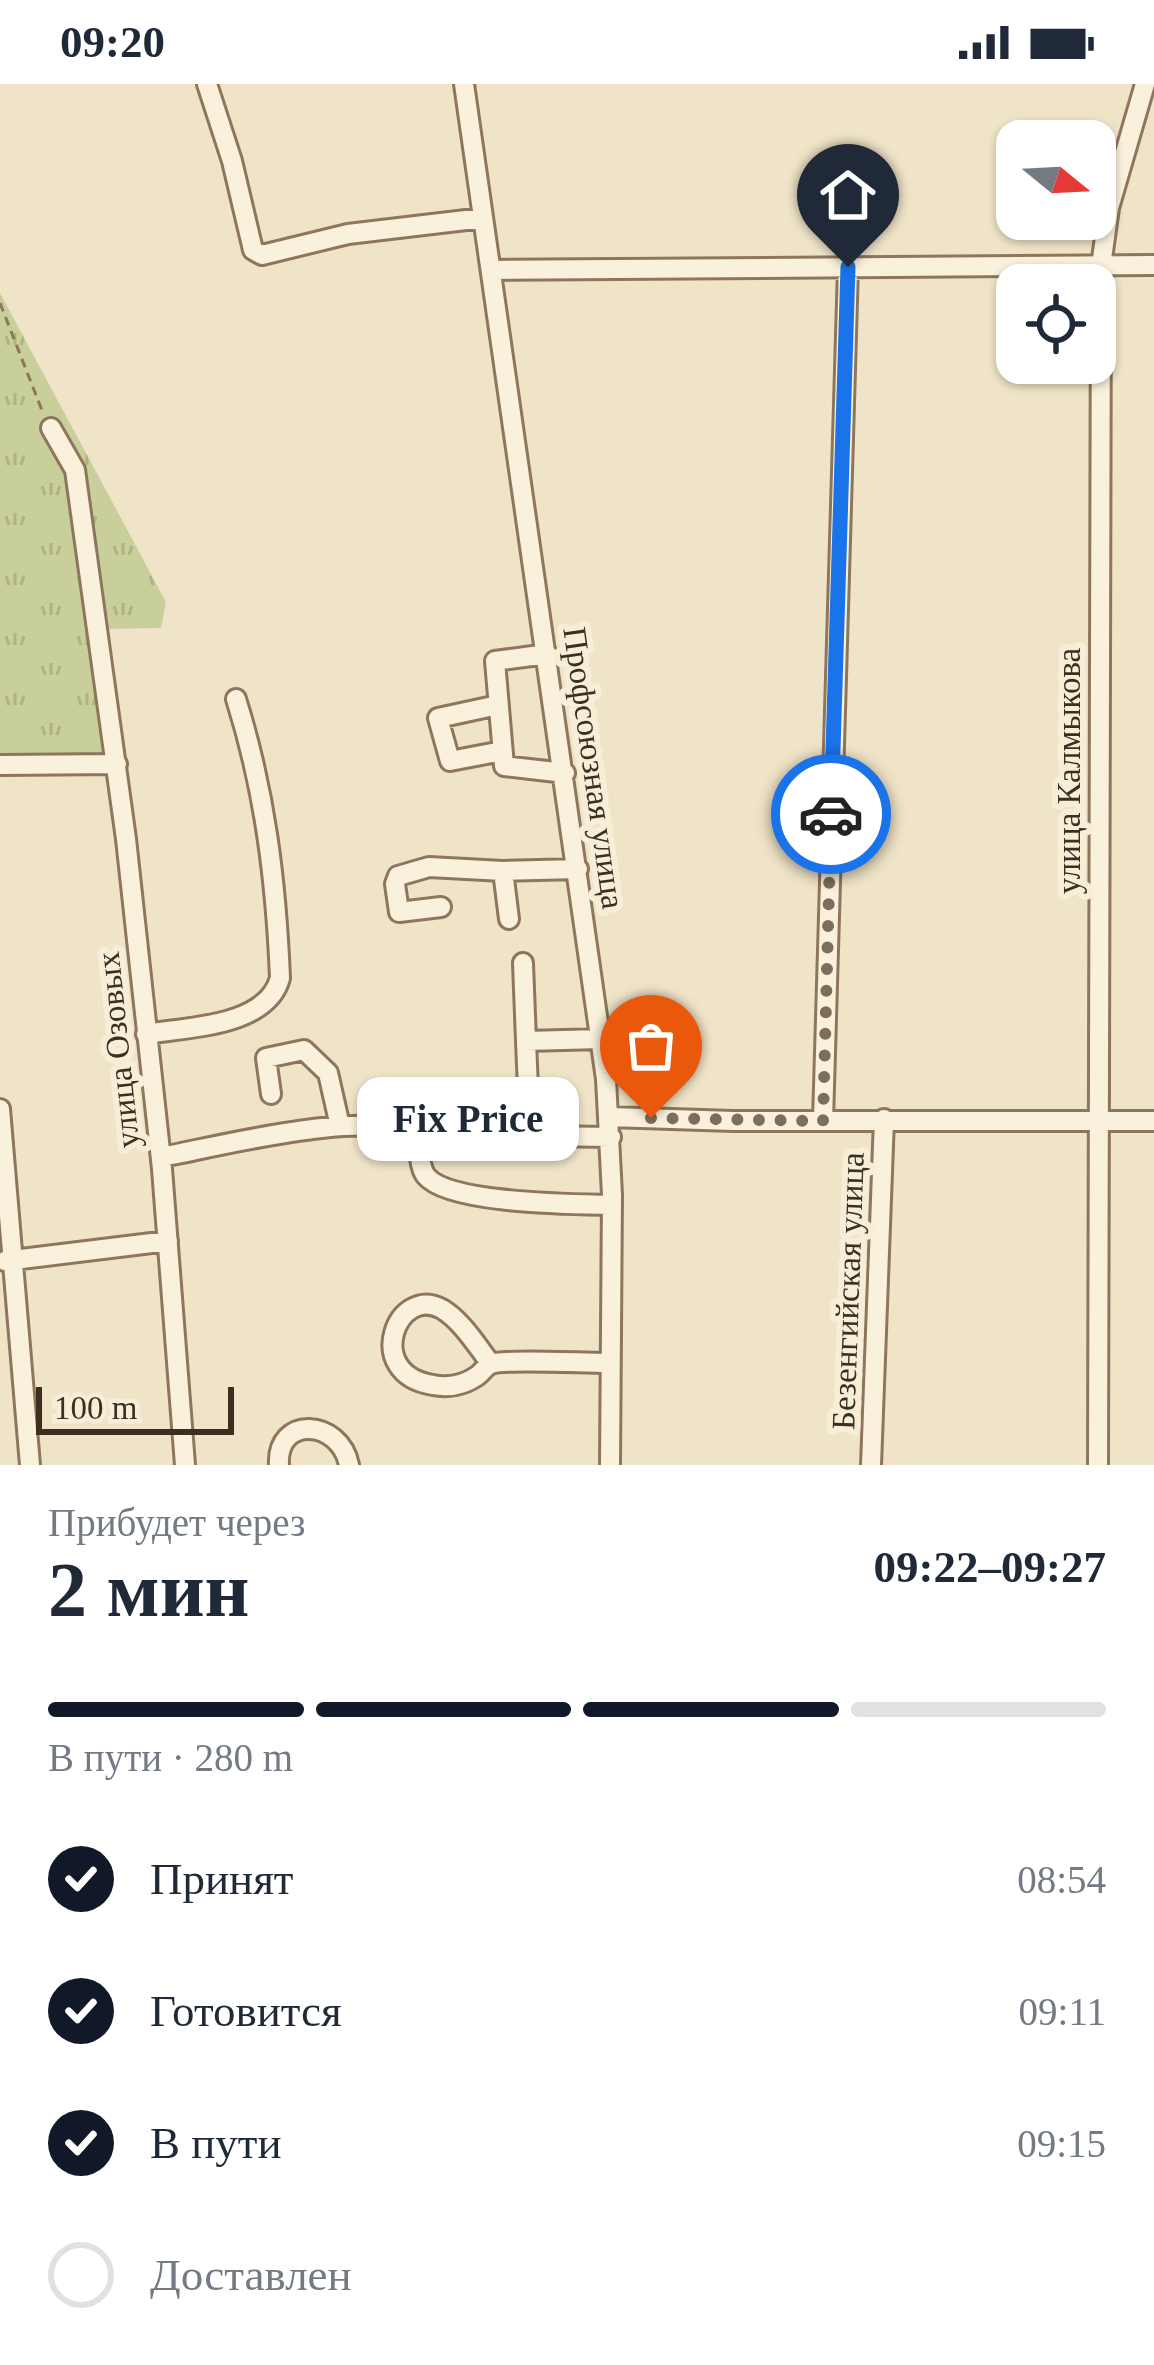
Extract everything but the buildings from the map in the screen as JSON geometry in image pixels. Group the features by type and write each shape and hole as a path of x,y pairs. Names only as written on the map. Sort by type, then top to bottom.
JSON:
{"street":[{"path":"206,84 232,161 253,250 262,255 348,233 483,218"},
{"name":"Профсоюзная улица","path":"464,84 610,1117 610,1465"},
{"name":"улица Калмыкова","path":"1100,264 1108,208 1145,84"},
{"path":"1116,266 1154,265"},
{"path":"491,270 996,266"},
{"name":"Безенгийская улица","path":"823,1121 848,267"},
{"name":"улица Калмыкова","path":"1098,1465 1100,384"},
{"name":"улица Озовых","path":"51,428 75,470 117,764 160,1157 185,1465"},
{"path":"547,654 496,661 504,766 565,773"},
{"path":"146,1034 233,1018 270,999 280,978 271,839 255,760 236,699"},
{"path":"498,705 439,718 450,761 502,751"},
{"path":"0,766 117,764"},
{"path":"441,907 399,912 398,876 429,867 503,872 578,869"},
{"path":"503,872 509,919"},
{"path":"523,963 530,1136"},
{"path":"526,1041 601,1039"},
{"path":"272,1094 266,1058 304,1050 328,1072 340,1126"},
{"path":"0,1109 6,1261 30,1465"},
{"path":"610,1117 1154,1121"},
{"name":"Безенгийская улица","path":"871,1465 884,1119"},
{"path":"160,1157 340,1126 382,1125 417,1139 427,1178 490,1200 612,1205"},
{"path":"484,1135 610,1137"},
{"path":"6,1261 168,1241"},
{"path":"490,1364 439,1307 422,1305 410,1310 393,1333 391,1346 400,1370 426,1384 466,1382 490,1364 610,1363"},
{"path":"279,1465 278,1452 289,1436 319,1429 336,1437 349,1465"}],"path":[{"path":"0,303 51,428"}],"green space":[{"path":"0,293 166,602 161,628 100,629 117,764 0,765"}],"way so far":[{"path":"651,1118 823,1121 831,814"}],"place":[{"name":"Fix Price","path":"651,1118"}],"route":[{"path":"831,814 848,267"}]}
